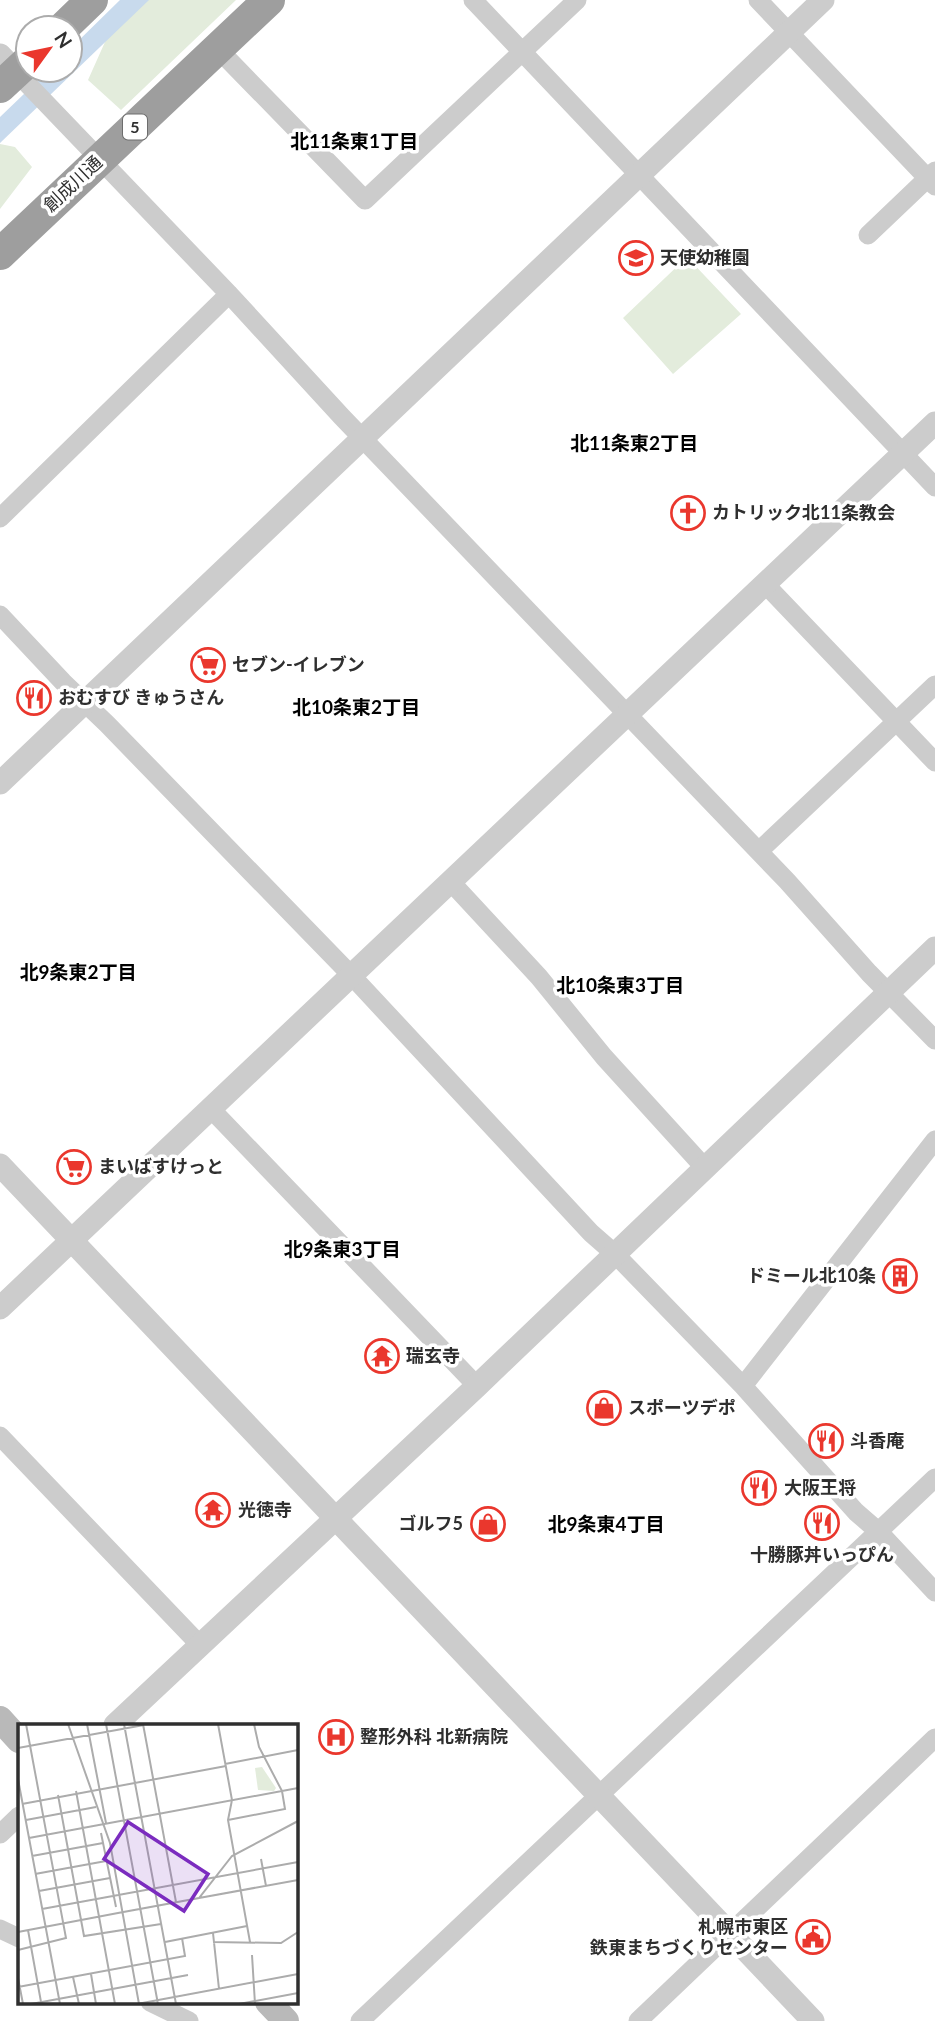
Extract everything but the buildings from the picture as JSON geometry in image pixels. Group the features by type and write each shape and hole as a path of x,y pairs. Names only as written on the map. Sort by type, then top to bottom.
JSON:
{"highway":[{"path":"78,14 92,0"},
{"name":"創成川通","path":"0,254 269,0"}],"main road":[{"path":"0,1719 18,1739"},
{"path":"270,2004 286,2021"}],"street":[{"path":"473,0 935,487"},
{"path":"217,48 365,200 577,0"},
{"path":"758,0 933,178 868,235"},
{"path":"0,783 823,0"},
{"path":"27,84 759,851 935,1040"},
{"path":"0,518 229,294"},
{"path":"0,1308 935,423"},
{"path":"766,585 935,762"},
{"path":"0,615 351,975 591,1233 615,1254 743,1386 856,1512 879,1532 935,1592"},
{"path":"759,851 935,685"},
{"path":"450,881 539,977 604,1057 704,1167"},
{"path":"116,1724 477,1386 935,948"},
{"path":"211,1109 477,1386"},
{"path":"743,1386 935,1140"},
{"path":"0,1165 813,2021"},
{"path":"0,1436 200,1645"},
{"path":"360,2021 935,1478"},
{"path":"638,2021 935,1738"},
{"path":"0,1834 18,1817"},
{"path":"0,1929 18,1938"},
{"path":"154,2004 189,2021"}],"green space":[{"path":"142,0 236,0 121,110 88,80 109,33"},
{"path":"0,144 15,147 32,167 0,209"},
{"path":"687,257 741,314 673,374 623,318"}],"water":[{"path":"120,0 149,0 84,62 84,35"},
{"path":"34,84 61,84 0,143 0,117"}],"place":[{"name":"天使幼稚園","path":"636,258"},
{"name":"カトリック北11条教会","path":"688,513"},
{"name":"セブン-イレブン","path":"208,665"},
{"name":"おむすび きゅうさん","path":"34,698"},
{"name":"まいばすけっと","path":"74,1167"},
{"name":"ドミール北10条","path":"900,1276"},
{"name":"瑞玄寺","path":"382,1356"},
{"name":"スポーツデポ","path":"604,1408"},
{"name":"斗香庵","path":"826,1441"},
{"name":"大阪王将","path":"759,1488"},
{"name":"光徳寺","path":"213,1510"},
{"name":"十勝豚丼いっぴん","path":"822,1523"},
{"name":"ゴルフ5","path":"488,1524"},
{"name":"整形外科 北新病院","path":"336,1737"},
{"name":"札幌市東区 鉄東まちづくりセンター","path":"813,1937"}],"district":[{"name":"北11条東1丁目","path":"354,141"},
{"name":"北11条東2丁目","path":"634,443"},
{"name":"北10条東2丁目","path":"356,707"},
{"name":"北9条東2丁目","path":"78,972"},
{"name":"北10条東3丁目","path":"620,985"},
{"name":"北9条東3丁目","path":"342,1249"},
{"name":"北9条東4丁目","path":"606,1524"}]}
